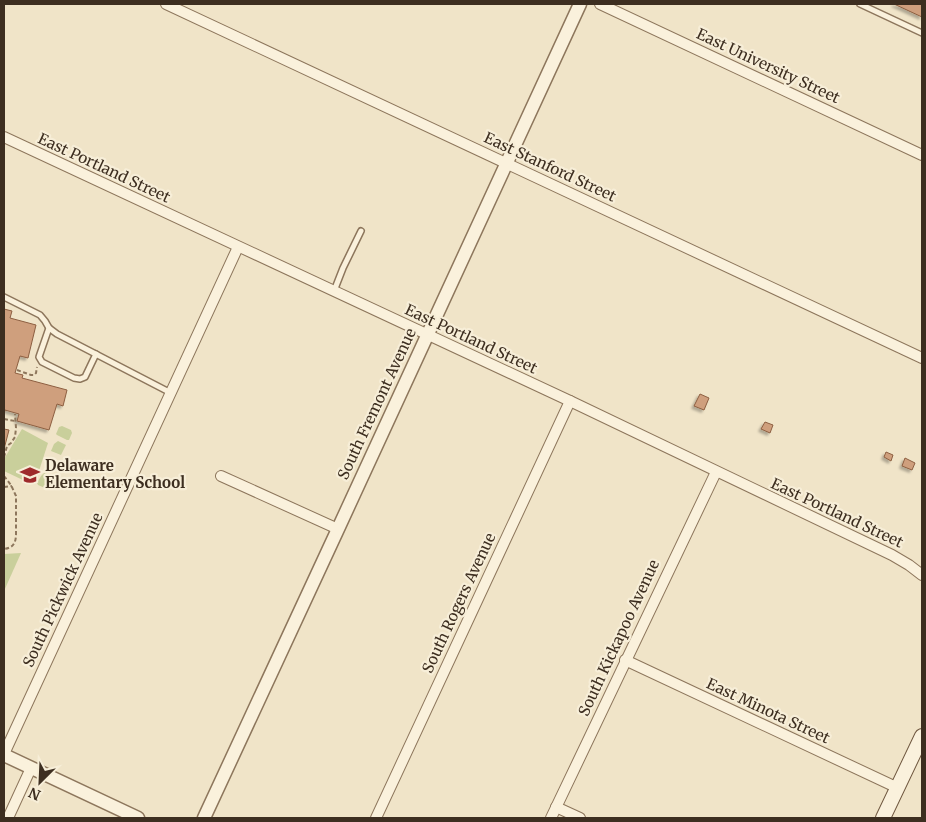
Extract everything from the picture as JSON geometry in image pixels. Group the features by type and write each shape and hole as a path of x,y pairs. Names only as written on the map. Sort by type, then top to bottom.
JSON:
{"main road":[{"path":"884,818 921,741"}],"street":[{"name":"East Stanford Street","path":"166,4 922,358"},
{"name":"South Fremont Avenue","path":"204,818 580,4"},
{"name":"East University Street","path":"600,4 922,155"},
{"name":"East Portland Street","path":"4,137 570,401 892,555 922,575"},
{"name":"South Pickwick Avenue","path":"4,755 238,247"},
{"name":"South Rogers Avenue","path":"376,818 570,401"},
{"name":"South Kickapoo Avenue","path":"551,818 716,472"},
{"path":"221,476 338,529"},
{"name":"East Minota Street","path":"625,660 898,788"},
{"path":"4,755 138,818"},
{"path":"8,818 31,768"},
{"path":"556,807 580,818"}],"lane":[{"path":"860,4 922,33"},
{"path":"334,291 361,231"},
{"path":"4,297 40,315 49,328 57,334 171,392"},
{"path":"49,328 39,357 42,362 74,378 80,379 85,377 96,354"}],"path":[{"path":"4,457 7,446 15,437 15,414"},
{"path":"4,419 15,421"},
{"path":"4,476 12,486 16,496 16,540 11,548 4,549"},
{"path":"4,487 12,486"}],"green space":[{"path":"62,426 71,430 72,433 69,440 56,434 59,427"},
{"path":"22,429 48,443 37,477 25,481 4,471 4,459"},
{"path":"58,441 66,445 61,455 51,451 54,444"},
{"path":"44,473 52,478 45,488 37,483"},
{"path":"21,553 4,591 4,554"}],"building":[{"path":"894,4 922,4 922,17"},
{"path":"4,309 12,311 10,318 36,325 28,358 20,356 15,373 23,375 22,378 67,390 63,406 57,404 49,430 17,421 19,414 5,410 4,415"},
{"path":"700,394 709,398 704,410 694,406"},
{"path":"765,422 773,425 770,433 761,429"},
{"path":"4,429 9,430 4,449"},
{"path":"886,452 893,455 891,461 884,457"},
{"path":"905,458 915,463 912,470 902,466"}],"place":[{"name":"Delaware Elementary School","path":"30,475"}]}
